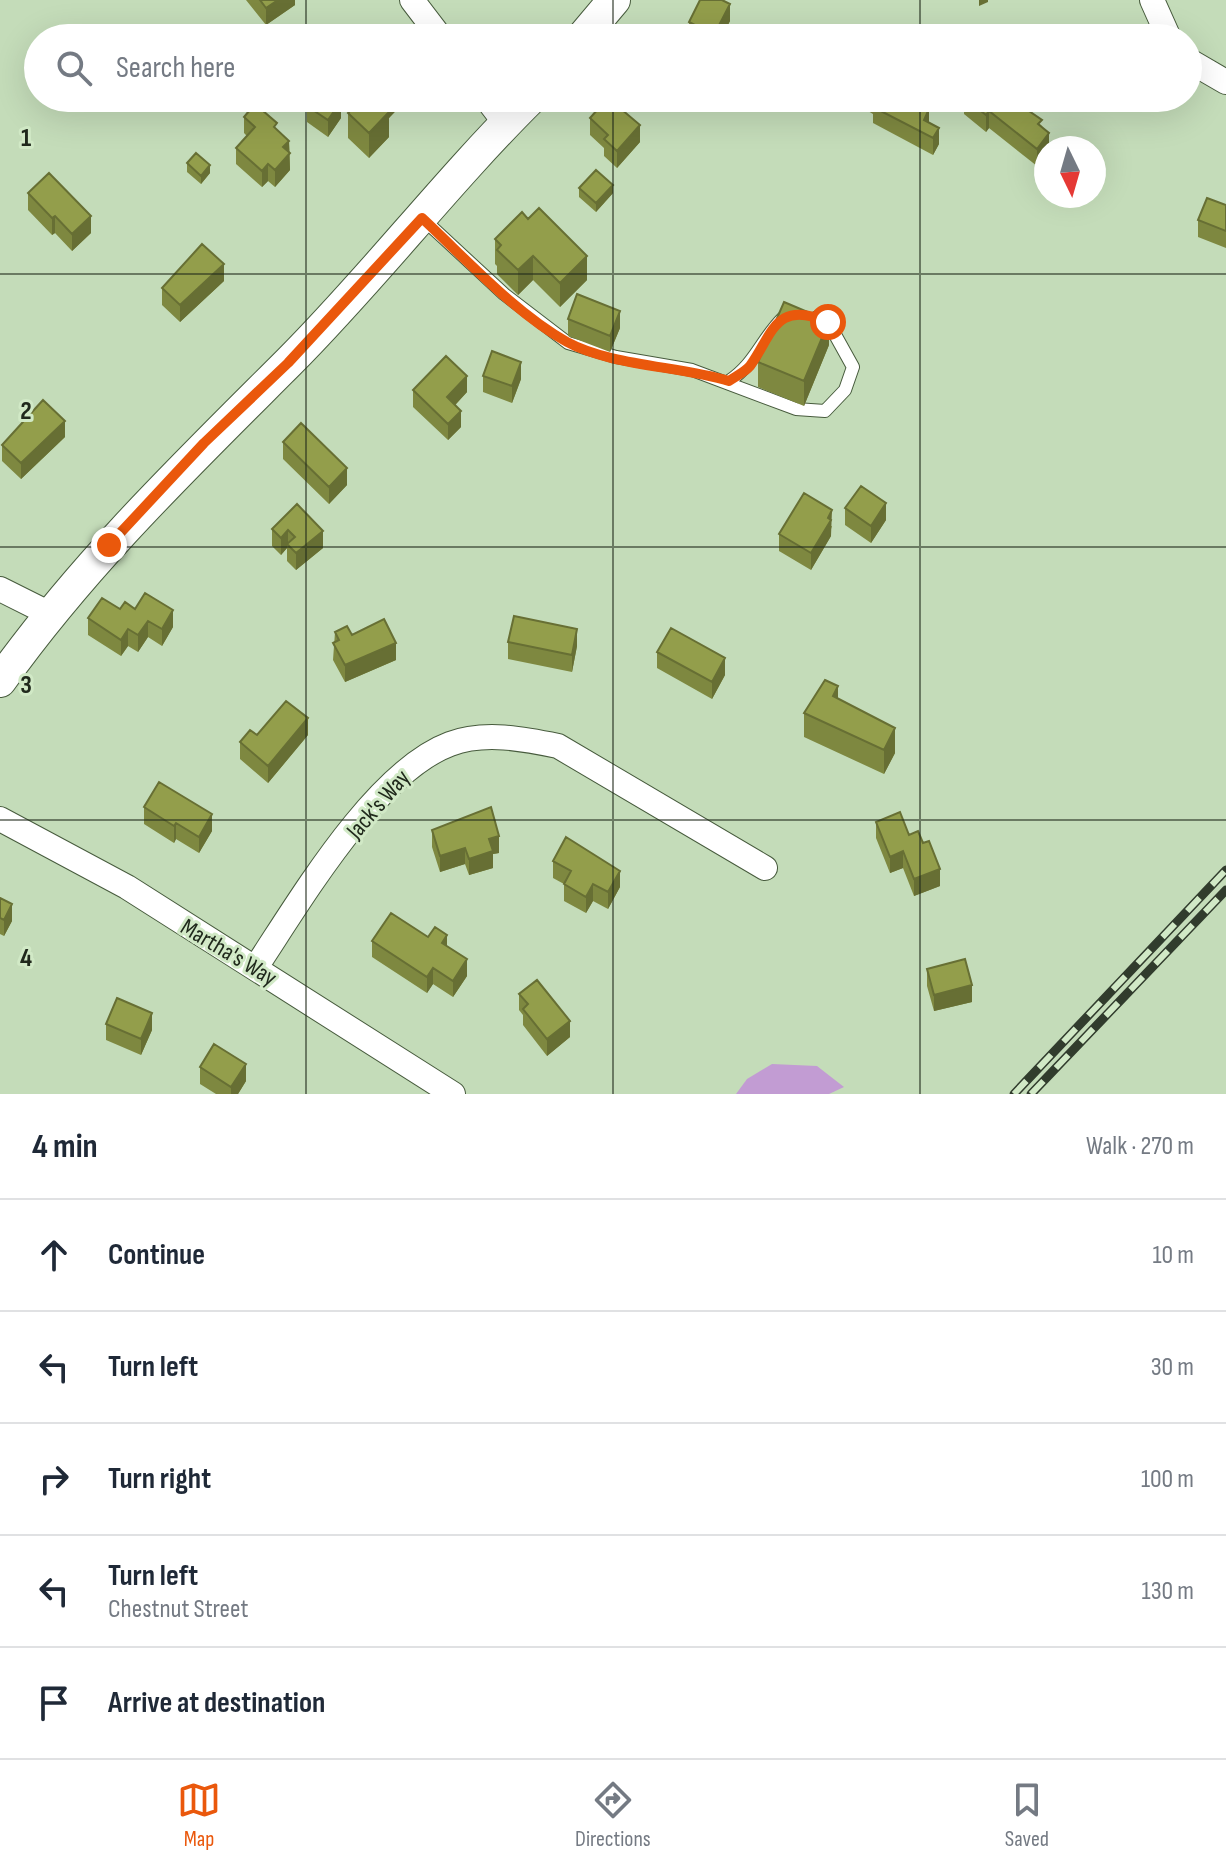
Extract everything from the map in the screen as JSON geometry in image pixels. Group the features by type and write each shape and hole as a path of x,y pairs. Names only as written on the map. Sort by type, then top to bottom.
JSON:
{"main road":[{"path":"594,24 614,0"},
{"path":"0,681 50,614 204,443 288,363 422,218 494,112"}],"street":[{"path":"412,0 430,24"},
{"path":"1152,0 1163,24"},
{"path":"1202,68 1226,82"},
{"path":"0,589 50,614"},
{"name":"Jack's Way","path":"256,967 315,878 387,788 418,759 452,743 500,738 558,746 765,868"},
{"name":"Martha's Way","path":"0,819 127,887 453,1094"}],"lane":[{"path":"422,218 504,294 568,343 616,357 692,370 729,381 796,409 825,411 845,390 853,367 828,322 810,314 783,318 765,335 749,368 729,381"}],"shaded area":[{"path":"772,1064 817,1066 844,1087 829,1094 736,1094 747,1079"}],"building":[{"path":"260,0 278,0 266,8"},
{"path":"700,0 722,0 730,4 720,24 689,22"},
{"path":"248,112 264,112 277,123 274,127 289,141 283,147 290,153 275,170 268,164 262,171 236,148 255,127 244,117"},
{"path":"316,112 333,112 328,120"},
{"path":"349,112 389,112 369,133"},
{"path":"595,112 625,112 640,125 617,151 604,139 608,135 590,118"},
{"path":"883,112 928,112 924,120 939,128 933,138"},
{"path":"990,112 1030,112 1042,120 1038,124 1049,133 1047,136 1034,136 1034,147"},
{"path":"196,153 210,165 201,176 187,163"},
{"path":"596,170 613,185 596,203 579,188"},
{"path":"49,173 91,216 72,234 28,193"},
{"path":"1207,198 1226,205 1226,231 1198,220"},
{"path":"539,208 587,256 560,283 533,256 518,270 497,250 501,245 495,239 522,212 528,219"},
{"path":"202,244 224,264 180,305 162,288"},
{"path":"577,294 620,311 610,336 568,319"},
{"path":"784,302 829,321 804,381 758,362"},
{"path":"492,351 521,362 512,386 483,376"},
{"path":"446,356 467,376 447,397 461,411 448,424 413,390"},
{"path":"43,400 65,421 21,463 2,445"},
{"path":"301,423 347,468 329,487 283,442"},
{"path":"861,486 886,503 871,526 845,508"},
{"path":"804,493 832,510 828,518 831,520 811,553 779,534"},
{"path":"297,504 323,531 296,553 287,544 295,537 288,530 281,538 272,529"},
{"path":"145,593 173,610 162,629 148,621 138,635 128,629 121,640 88,618 102,598 120,609 125,602 135,609"},
{"path":"514,616 577,629 572,655 508,642"},
{"path":"384,619 396,643 345,665 333,643 339,640 335,632 347,626 352,635"},
{"path":"671,628 725,658 712,682 657,652"},
{"path":"825,680 838,686 833,696 895,728 884,750 804,713"},
{"path":"286,701 308,718 268,766 240,742 250,730 257,735"},
{"path":"159,782 212,814 199,837 144,807"},
{"path":"491,807 499,836 489,839 493,851 469,859 465,848 440,856 432,830"},
{"path":"900,812 909,835 918,831 923,843 929,841 940,869 914,879 903,851 890,857 876,822"},
{"path":"566,837 620,871 608,892 593,884 586,897 564,884 571,871 553,861"},
{"path":"0,898 12,904 4,920 0,918"},
{"path":"391,913 428,937 435,927 447,935 442,943 467,959 453,981 433,968 427,977 372,941"},
{"path":"965,959 972,985 934,995 927,969"},
{"path":"537,980 570,1021 547,1039 523,1009 528,1004 519,994"},
{"path":"117,998 152,1013 141,1039 106,1024"},
{"path":"214,1044 246,1064 231,1087 200,1067"}],"railway":[{"path":"1014,1094 1226,870"},
{"path":"1031,1094 1226,890"}],"route":[{"path":"109,545 204,443 288,363 422,218 504,294 568,343 616,357 692,370 729,381 749,368 765,335 783,318 810,314 828,322"}]}
